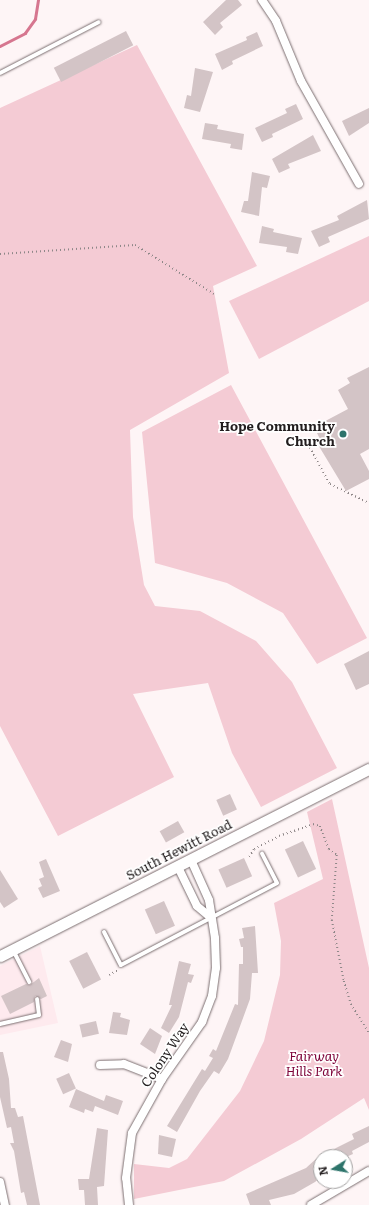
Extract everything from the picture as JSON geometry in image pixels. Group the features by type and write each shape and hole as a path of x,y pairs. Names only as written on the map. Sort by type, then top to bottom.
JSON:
{"main road":[{"name":"South Hewitt Road","path":"1,956 369,769"}],"street":[{"path":"262,0 276,21 301,81 358,184"},
{"name":"Colony Way","path":"129,1205 126,1178 132,1133 162,1079 202,1022 212,996 216,968 215,938 210,917 209,900 191,860"},
{"path":"178,867 197,906 210,917"},
{"path":"100,1065 124,1064 162,1079"},
{"path":"311,1205 369,1171"},
{"path":"0,1182 5,1205"}],"lane":[{"path":"0,73 99,22"},
{"path":"104,932 122,965 210,917 277,883 262,854"},
{"path":"13,949 29,982"},
{"path":"0,1024 39,1015 37,999"}],"path":[{"path":"0,254 135,244 214,294"},
{"path":"308,444 330,484 369,503"},
{"path":"249,857 254,849 280,836 313,824 320,826 329,849 337,855 332,920 344,981 351,1004 369,1033"},
{"path":"109,975 122,965"}],"shaded area":[{"path":"40,946 58,1023 0,1035 0,966"}],"green space":[{"path":"137,45 257,266 213,286 229,373 130,430 133,517 144,585 155,606 200,611 256,641 292,682 337,768 261,807 232,753 208,683 133,694 174,777 58,836 0,726 0,108"},
{"path":"369,236 369,301 259,359 229,301"},
{"path":"231,385 367,638 317,664 283,613 227,583 155,563 142,432"},
{"name":"Fairway Hills Park","path":"332,799 369,968 369,1110 364,1098 301,1139 224,1181 134,1199 134,1164 169,1168 187,1159 240,1091 264,1041 280,975 281,941 274,903 323,879 307,812"}],"building":[{"path":"226,0 238,0 242,5 220,23 223,27 215,35 203,22"},
{"path":"126,31 133,45 61,82 54,68"},
{"path":"257,32 263,46 232,61 233,64 222,70 215,54 247,40 246,37"},
{"path":"195,68 213,72 200,112 184,108 187,95 191,96"},
{"path":"296,104 303,119 272,134 273,137 262,142 255,128 287,113 285,109"},
{"path":"369,108 369,123 349,136 342,121"},
{"path":"205,123 218,125 217,129 244,134 242,150 230,148 231,144 202,139"},
{"path":"313,135 321,151 288,164 290,168 279,173 272,159"},
{"path":"252,172 270,176 267,188 262,187 259,216 241,212 244,201 248,201"},
{"path":"367,200 369,219 328,237 330,242 319,247 311,231 339,220 337,216"},
{"path":"262,226 274,229 273,232 302,238 298,254 286,252 287,247 259,243"},
{"name":"Hope Community Church","path":"369,367 369,449 360,454 369,471 369,479 346,491 317,443 321,441 314,427 348,409 338,390 350,383 347,378"},
{"path":"369,651 369,684 356,690 344,664"},
{"path":"230,794 237,810 223,816 216,800"},
{"path":"178,821 184,832 166,843 160,831"},
{"path":"303,841 316,869 298,878 285,849"},
{"path":"244,858 252,876 227,888 218,869"},
{"path":"46,859 60,891 43,898 38,888 42,886 39,879 44,877 39,862"},
{"path":"0,870 18,899 4,908 0,902"},
{"path":"164,901 175,926 156,934 145,910"},
{"path":"255,926 258,973 252,973 250,999 228,1059 219,1074 214,1071 200,1091 177,1132 167,1126 202,1069 205,1071 213,1058 209,1056 213,1049 216,1051 235,1004 238,1005 239,964 243,964 243,947 241,947 239,939 244,938 242,928"},
{"path":"87,952 101,980 83,989 69,961"},
{"path":"179,961 191,964 188,974 194,975 191,983 188,982 179,1017 169,1033 161,1028 172,1005 169,1005"},
{"path":"39,978 47,996 41,999 35,996 34,1002 10,1014 1,996 26,984 30,985"},
{"path":"113,1012 121,1013 120,1017 130,1020 127,1035 109,1033"},
{"path":"96,1021 99,1034 82,1037 79,1025"},
{"path":"150,1028 162,1036 155,1054 140,1044"},
{"path":"61,1040 72,1044 68,1062 54,1057"},
{"path":"0,1052 3,1052 9,1079 11,1108 15,1108 18,1117 23,1116 40,1205 27,1205 24,1192 21,1193 14,1151 10,1143 14,1143 11,1127 7,1128 0,1097"},
{"path":"69,1073 76,1089 63,1094 56,1079"},
{"path":"76,1089 104,1101 106,1095 123,1101 118,1115 95,1106 93,1112 85,1109 84,1113 69,1107"},
{"path":"369,1126 369,1142 353,1150 353,1149 334,1149 354,1139 352,1134"},
{"path":"97,1128 108,1130 104,1186 97,1187 98,1205 85,1205 84,1190 79,1190 78,1179 89,1179"},
{"path":"159,1135 176,1139 172,1157 158,1154"},
{"path":"313,1162 313,1183 294,1194 269,1200 271,1205 250,1205 246,1194 306,1168"}],"waterway":[{"path":"0,46 25,33 35,19 38,0"}],"place":[{"name":"Hope Community Church","path":"343,434"}]}
